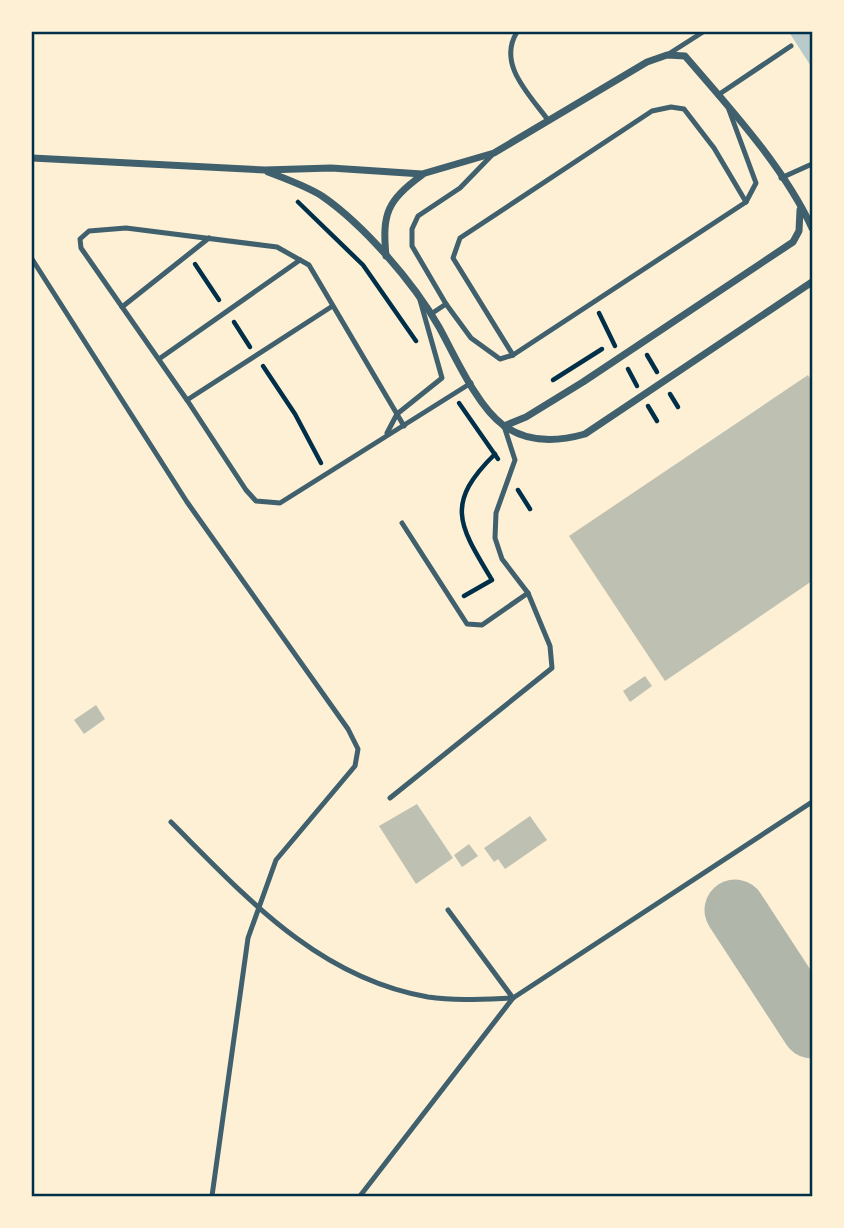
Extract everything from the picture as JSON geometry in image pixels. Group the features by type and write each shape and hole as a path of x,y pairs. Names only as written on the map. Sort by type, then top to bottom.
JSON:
{"street":[{"path":"32,158 265,170 331,168 422,174 494,153 647,62 667,55 685,56 727,104 781,178 813,228"},
{"path":"265,170 320,195 365,231 431,314 493,417 504,426 536,439 552,440 584,434 813,282"},
{"path":"386,257 384,228 388,210 397,194 422,174"},
{"path":"504,426 526,417 583,382 793,242 799,231 800,206"}],"lane":[{"path":"517,32 508,45 510,61 517,78 548,120"},
{"path":"667,55 698,33"},
{"path":"718,95 791,46"},
{"path":"494,153 460,188 418,216 412,229 412,246 446,304 471,338 500,359 513,355 746,202 756,183 727,104"},
{"path":"513,355 453,258 460,238 640,118 662,108 684,109 713,148 746,202"},
{"path":"781,178 813,164"},
{"path":"404,426 331,307 309,265 277,247 127,228 89,231 80,239 80,248 256,501 265,504 280,503 387,433 404,426 471,383"},
{"path":"122,307 209,239"},
{"path":"32,259 187,502 348,729 358,749 355,766 276,860 260,911 248,938 212,1196"},
{"path":"159,359 300,260"},
{"path":"387,433 397,414 442,378 420,300"},
{"path":"431,314 446,304"},
{"path":"187,400 331,307"},
{"path":"390,798 549,674 552,668 550,646 528,593 502,559 495,538 496,513 516,460 504,426"},
{"path":"402,523 453,605 472,626 482,625 528,593"},
{"path":"360,1196 513,998 813,802"},
{"path":"171,821 260,911 311,951 363,978 428,997 513,998"},
{"path":"448,910 513,998"}],"path":[{"path":"453,605 492,580 467,538 461,519 466,489 495,454"}],"shaded area":[{"path":"789,32 812,32 812,68"}],"building":[{"path":"808,375 812,382 812,581 665,681 569,536"},
{"path":"645,676 652,686 630,702 623,691"},
{"path":"96,705 105,719 84,734 74,720"},
{"path":"417,804 453,858 416,884 379,826"},
{"path":"530,816 547,840 505,869 498,859 494,862 484,848"},
{"path":"469,844 478,856 462,867 454,855"}],"taxiway":[{"path":"735,910 812,1028"}]}
